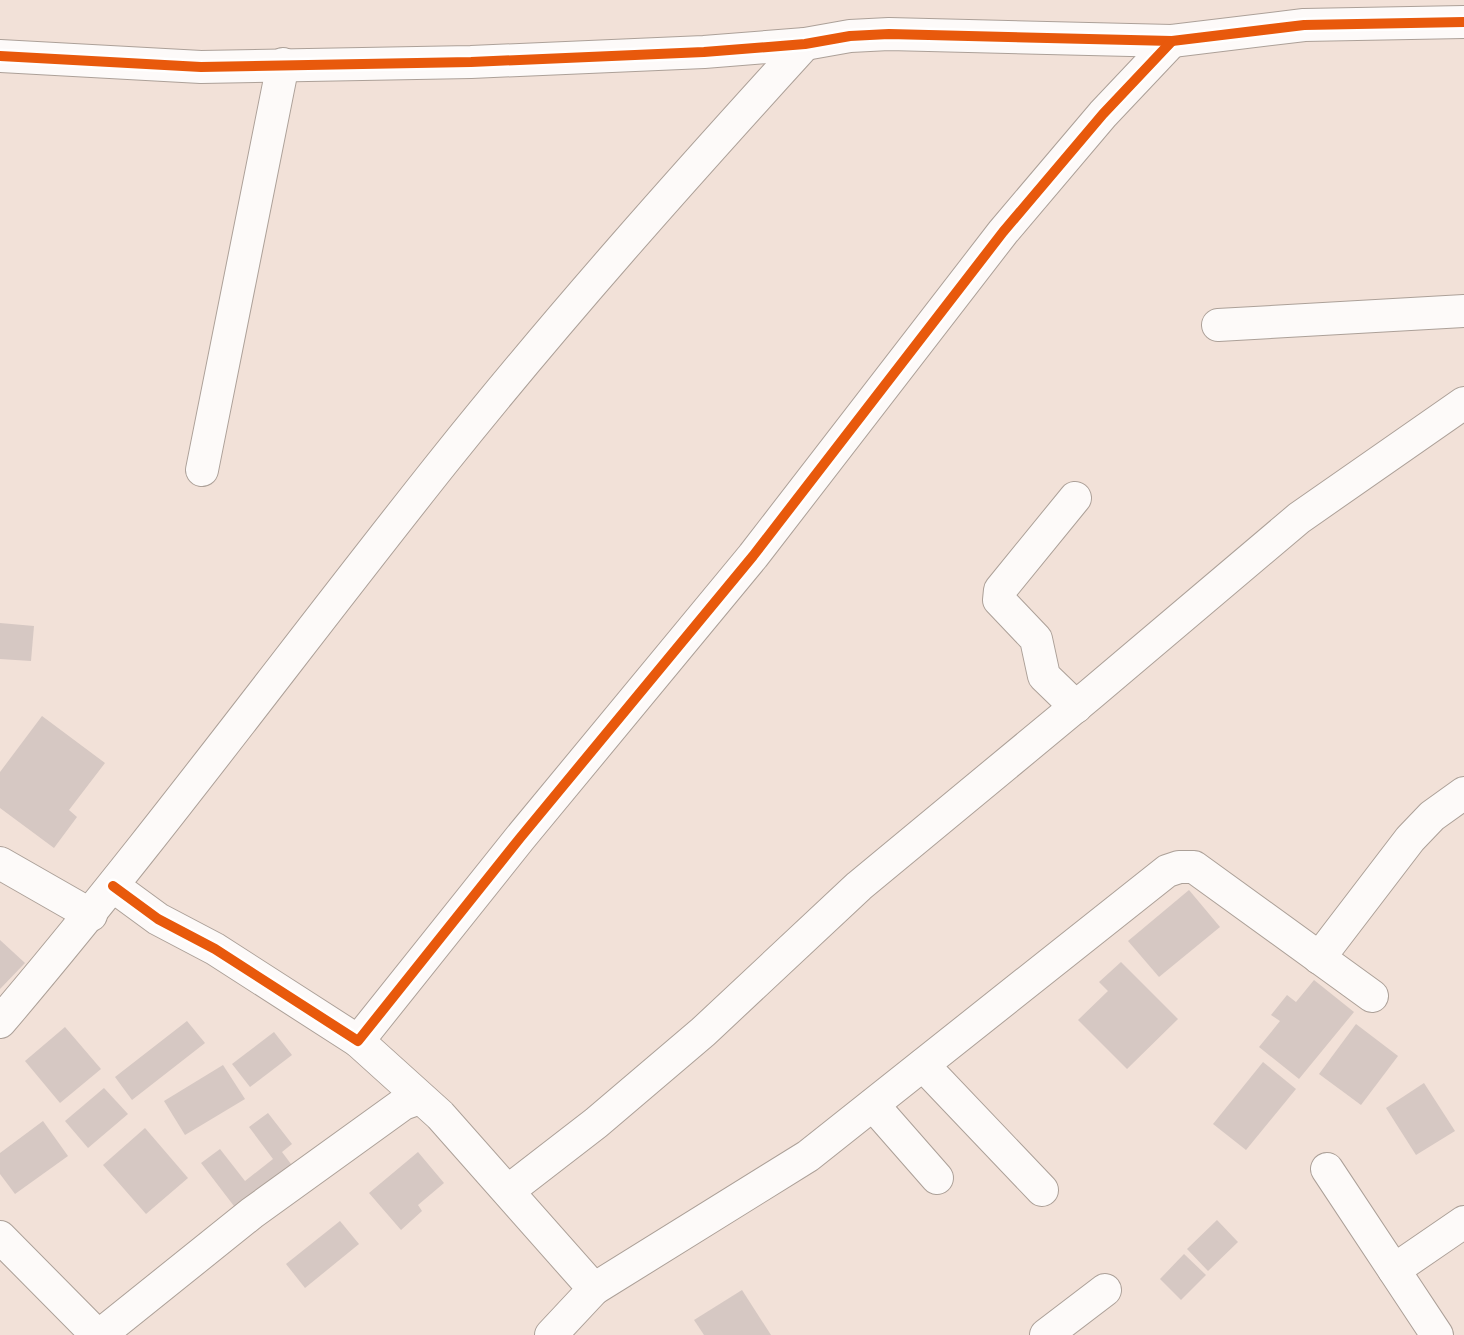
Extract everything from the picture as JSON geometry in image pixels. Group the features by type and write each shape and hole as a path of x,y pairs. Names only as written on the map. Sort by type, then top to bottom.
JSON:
{"street":[{"path":"0,56 201,67 498,61 704,52 889,34 1172,41 1304,25 1464,22"},
{"path":"358,1041 520,838 753,556 1003,232 1103,114 1172,41"},
{"path":"0,1022 91,915 444,461 649,215 805,44"},
{"path":"202,470 283,64"},
{"path":"1219,325 1464,311"},
{"path":"508,1191 693,1041 859,886 1299,518 1464,403"},
{"path":"1075,498 1000,590 999,600 1036,639 1044,676 1076,707"},
{"path":"1318,958 1410,839 1433,816 1464,793"},
{"path":"0,863 91,915"},
{"path":"551,1335 594,1289 808,1156 1167,871 1179,867 1194,867 1372,996"},
{"path":"113,886 159,919 215,949 358,1041 440,1115 594,1289"},
{"path":"923,1065 1042,1190"},
{"path":"0,1237 98,1335 252,1213 403,1104 420,1098"},
{"path":"873,1105 937,1178"},
{"path":"1327,1169 1437,1335"},
{"path":"1394,1270 1464,1222"},
{"path":"1046,1335 1105,1290"}],"building":[{"path":"0,623 34,626 31,661 0,659"},
{"path":"42,716 105,763 69,810 77,817 54,848 0,808 0,772"},
{"path":"1189,890 1220,927 1159,977 1128,941"},
{"path":"0,940 25,963 0,989"},
{"path":"1121,962 1178,1019 1127,1069 1078,1020 1108,991 1099,982"},
{"path":"1314,980 1354,1012 1299,1079 1259,1047 1280,1021 1271,1015 1287,995 1296,1002"},
{"path":"187,1021 205,1043 132,1100 115,1077"},
{"path":"1356,1024 1398,1056 1361,1105 1319,1074"},
{"path":"65,1027 101,1069 60,1103 25,1061"},
{"path":"274,1032 292,1055 250,1087 232,1064"},
{"path":"1263,1062 1296,1089 1246,1150 1213,1124"},
{"path":"223,1065 245,1099 185,1135 164,1101"},
{"path":"1424,1083 1455,1131 1416,1155 1386,1108"},
{"path":"104,1088 128,1114 88,1148 65,1121"},
{"path":"268,1113 292,1144 282,1152 294,1168 237,1210 201,1163 220,1149 245,1181 273,1159 249,1127"},
{"path":"43,1121 68,1156 15,1194 0,1174 0,1153"},
{"path":"145,1128 188,1178 146,1214 103,1165"},
{"path":"418,1152 444,1183 418,1205 422,1211 401,1230 369,1193"},
{"path":"1217,1220 1238,1242 1208,1271 1187,1249"},
{"path":"340,1221 359,1244 305,1288 286,1264"},
{"path":"1184,1254 1206,1275 1181,1300 1160,1279"},
{"path":"742,1290 771,1335 704,1335 694,1320"}],"cycle path":[{"path":"0,56 201,67 471,62 704,52 889,34 1172,41 1304,25 1464,22"},
{"path":"113,886 158,919 215,949 358,1041 520,838 753,556 1003,232 1103,114 1172,41"}]}
